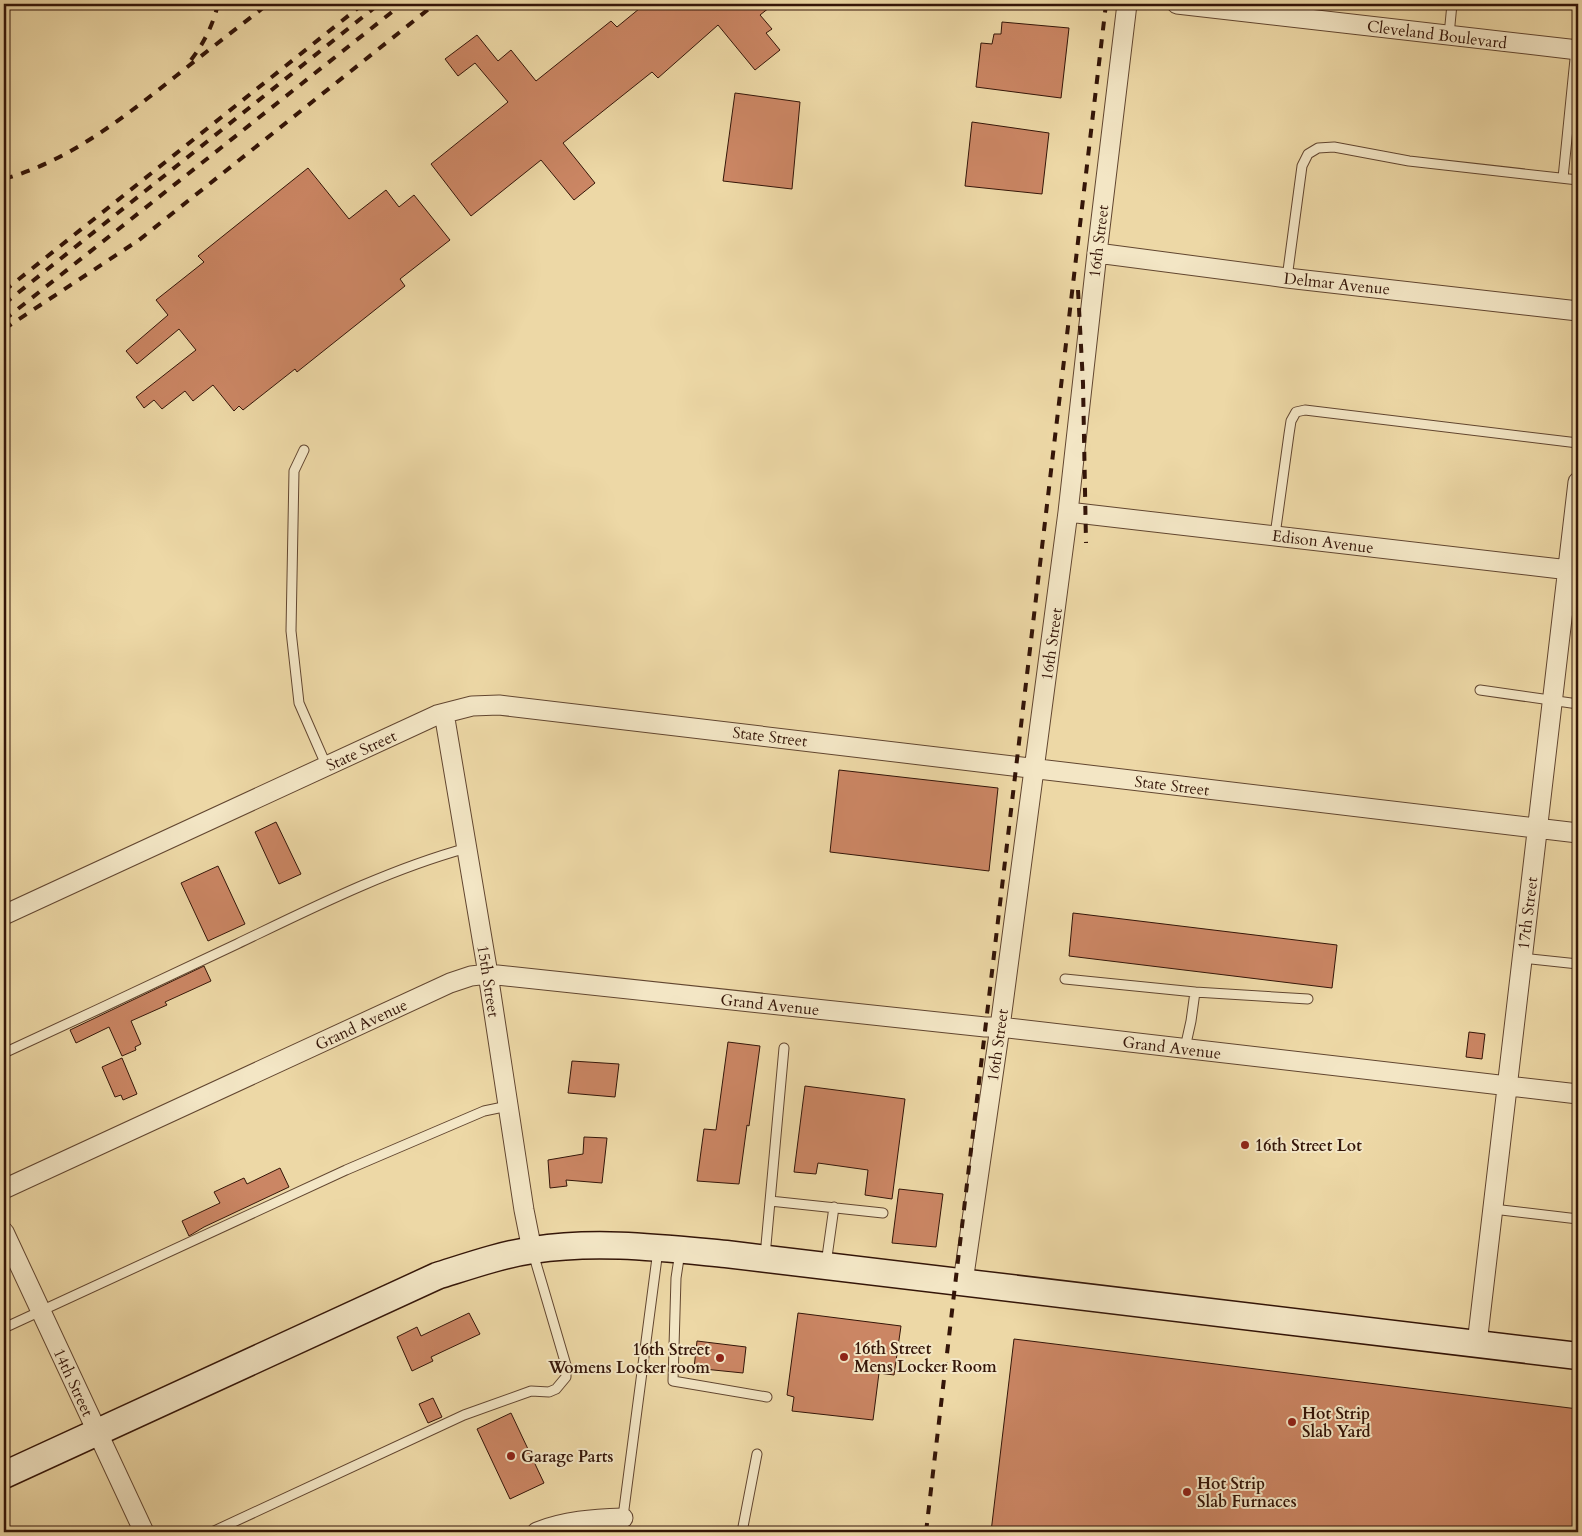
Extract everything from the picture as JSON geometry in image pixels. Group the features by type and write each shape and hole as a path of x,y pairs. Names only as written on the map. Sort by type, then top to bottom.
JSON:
{"main road":[{"path":"4,1475 437,1276 482,1262 532,1250 568,1246 608,1245 669,1248 765,1258 1578,1356"}],"street":[{"name":"16th Street","path":"964,1282 1000,1027 1068,512 1127,4"},
{"name":"Cleveland Boulevard","path":"1177,4 1577,50"},
{"name":"Delmar Avenue","path":"1097,253 1287,278 1578,311"},
{"name":"17th Street","path":"1477,1344 1552,701 1573,571 1578,482"},
{"name":"Edison Avenue","path":"1068,512 1573,571"},
{"name":"State Street","path":"4,916 444,713 472,706 500,705 526,707 1578,833"},
{"name":"15th Street","path":"444,713 532,1250"},
{"name":"Grand Avenue","path":"4,1189 450,983 471,976 488,974 1000,1027 1578,1094"},
{"name":"14th Street","path":"4,1232 144,1532"},
{"path":"537,1532 554,1525 591,1519 622,1525"}],"lane":[{"path":"1448,35 1452,4"},
{"path":"1563,178 1577,50"},
{"path":"1287,278 1302,166 1308,154 1318,148 1334,147 1409,161 1578,180"},
{"path":"1275,535 1291,421 1296,412 1305,410 1578,443"},
{"path":"304,450 294,471 290,631 299,703 327,766"},
{"path":"1480,690 1578,704"},
{"path":"4,1053 339,895 446,854 467,848"},
{"path":"1522,958 1578,964"},
{"path":"1066,979 1195,992 1308,999"},
{"path":"1185,1048 1192,1021 1195,992"},
{"path":"765,1258 784,1048"},
{"path":"4,1328 346,1170 484,1111 508,1106"},
{"path":"770,1201 883,1213"},
{"path":"826,1266 834,1207"},
{"path":"1493,1209 1578,1219"},
{"path":"669,1248 676,1278 673,1381 766,1397"},
{"path":"622,1525 669,1248"},
{"path":"212,1532 464,1415 531,1391 549,1392 556,1389 566,1377 566,1366 532,1250"},
{"path":"742,1532 758,1454"}],"building":[{"path":"645,4 774,4 760,15 772,29 766,33 780,50 755,70 718,25 658,78 652,72 563,143 595,183 574,200 541,160 471,216 431,164 508,102 475,63 458,76 445,59 477,35 498,61 511,50 536,81 611,21 617,27"},
{"path":"1002,22 1069,28 1061,98 976,87 981,43 992,44 994,34 1001,34"},
{"path":"735,93 800,102 792,189 723,181"},
{"path":"972,122 1049,133 1042,194 965,186"},
{"path":"308,168 349,219 386,190 399,207 414,195 450,240 400,279 405,286 297,372 295,369 243,410 239,406 234,411 213,385 193,401 185,391 162,409 154,400 144,408 136,397 196,350 179,329 137,364 126,351 168,315 156,300 204,262 198,256"},
{"path":"839,770 998,788 989,871 830,852"},
{"path":"276,822 301,874 279,884 255,832"},
{"path":"218,866 245,924 208,941 181,883"},
{"path":"1073,913 1337,945 1332,988 1069,956"},
{"path":"204,966 211,981 165,1002 167,1005 131,1021 141,1044 135,1047 136,1050 122,1056 109,1027 76,1043 70,1030"},
{"path":"1469,1032 1485,1034 1482,1059 1466,1057"},
{"path":"728,1042 760,1046 739,1184 697,1181 704,1129 716,1130"},
{"path":"122,1058 137,1094 123,1100 121,1095 115,1097 102,1067"},
{"path":"572,1061 619,1064 615,1097 568,1093"},
{"path":"805,1086 905,1099 892,1199 865,1195 868,1170 818,1163 816,1174 794,1172"},
{"path":"584,1137 607,1138 602,1183 566,1180 567,1186 550,1188 548,1160 583,1154"},
{"path":"280,1168 289,1187 189,1236 182,1221 220,1203 214,1192 244,1178 247,1184"},
{"path":"899,1189 943,1194 936,1247 892,1243"},
{"path":"469,1313 480,1334 431,1357 433,1361 412,1371 397,1337 417,1327 421,1336"},
{"name":"16th Street Mens Locker Room","path":"798,1313 901,1326 894,1375 879,1373 873,1420 792,1411 794,1397 787,1395"},
{"path":"1014,1339 1578,1409 1578,1532 991,1532"},
{"name":"16th Street Womens Locker room","path":"697,1341 746,1347 743,1373 694,1368"},
{"path":"433,1398 442,1417 428,1423 419,1404"},
{"name":"Garage Parts","path":"511,1413 544,1483 510,1499 477,1429"}],"railway":[{"path":"191,60 208,34 218,4"},
{"path":"4,179 51,161 95,136 136,107 268,4"},
{"path":"4,291 363,4"},
{"path":"4,304 379,4"},
{"path":"4,320 402,4"},
{"path":"4,329 139,240 435,4"},
{"path":"926,1532 1106,4"},
{"path":"1078,290 1083,383 1086,543"},
{"path":"4,1527 6,1532"}],"place":[{"name":"16th Street Lot","path":"1245,1145"},
{"name":"16th Street Mens Locker Room","path":"844,1357"},
{"name":"16th Street Womens Locker room","path":"720,1358"},
{"name":"Hot Strip Slab Yard","path":"1292,1422"},
{"name":"Garage Parts","path":"511,1456"},
{"name":"Hot Strip Slab Furnaces","path":"1187,1492"}]}
